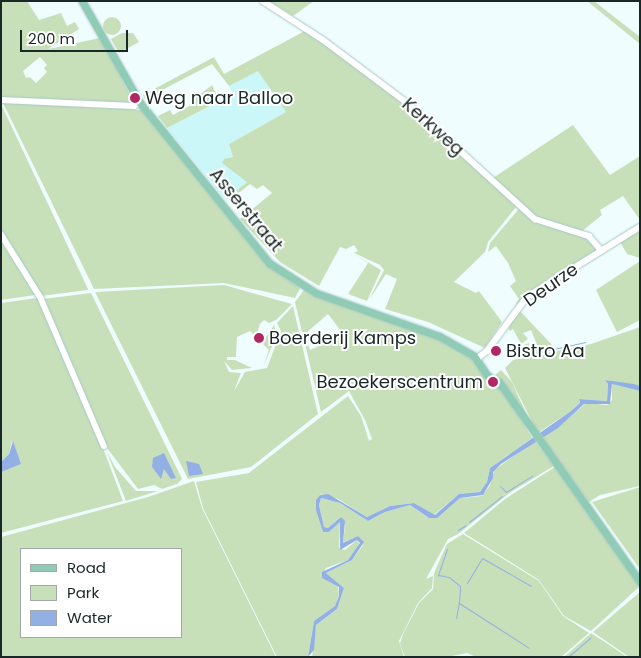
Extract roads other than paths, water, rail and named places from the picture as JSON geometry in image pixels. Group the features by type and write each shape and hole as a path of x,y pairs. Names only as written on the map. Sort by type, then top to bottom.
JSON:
{"main road":[{"name":"Asserstraat","path":"82,1 140,103 250,242 276,269 316,293 420,328 477,359"},
{"path":"477,359 483,370 501,386 538,441 640,582"}],"street":[{"name":"Kerkweg","path":"263,1 322,39 409,104 535,219 589,236 601,250"},
{"path":"1,100 134,106 140,103"},
{"name":"Deurze","path":"477,359 488,351 527,297 640,227"},
{"path":"1,234 41,298 104,446"}],"water":[{"path":"605,380 634,384 640,386 640,391 612,384 610,404 584,404 558,428 501,464 493,472 493,478 483,495 460,498 437,518 429,518 410,505 385,512 368,521 340,503 321,498 319,505 324,527 328,528 341,517 345,521 343,543 358,536 364,542 352,560 326,573 344,588 337,609 316,625 314,650 308,657 314,621 335,606 339,596 339,587 322,578 322,572 348,560 360,543 357,540 340,550 340,522 329,532 323,532 316,510 316,500 320,495 328,494 367,517 390,506 414,503 435,515 459,494 480,492 487,482 490,468 571,411 580,403 579,399 607,401 608,384"},
{"path":"13,441 21,464 1,472 1,462 9,454"},
{"path":"164,453 176,478 171,479 164,469 161,479 152,467 153,458"},
{"path":"186,461 199,464 203,474 189,476"}],"waterway":[{"path":"522,356 585,342"},
{"path":"500,486 506,492 532,476"},
{"path":"469,522 502,496"},
{"path":"458,530 466,525"},
{"path":"447,549 438,575 449,577 460,586 459,603 529,648"},
{"path":"467,583 482,558 531,586"},
{"path":"456,618 459,603"},
{"path":"568,657 591,637"}],"place":[{"name":"Weg naar Balloo","path":"135,98"},
{"name":"Boerderij Kamps","path":"259,338"},
{"name":"Bistro Aa","path":"496,351"},
{"name":"Bezoekerscentrum","path":"493,382"}]}
